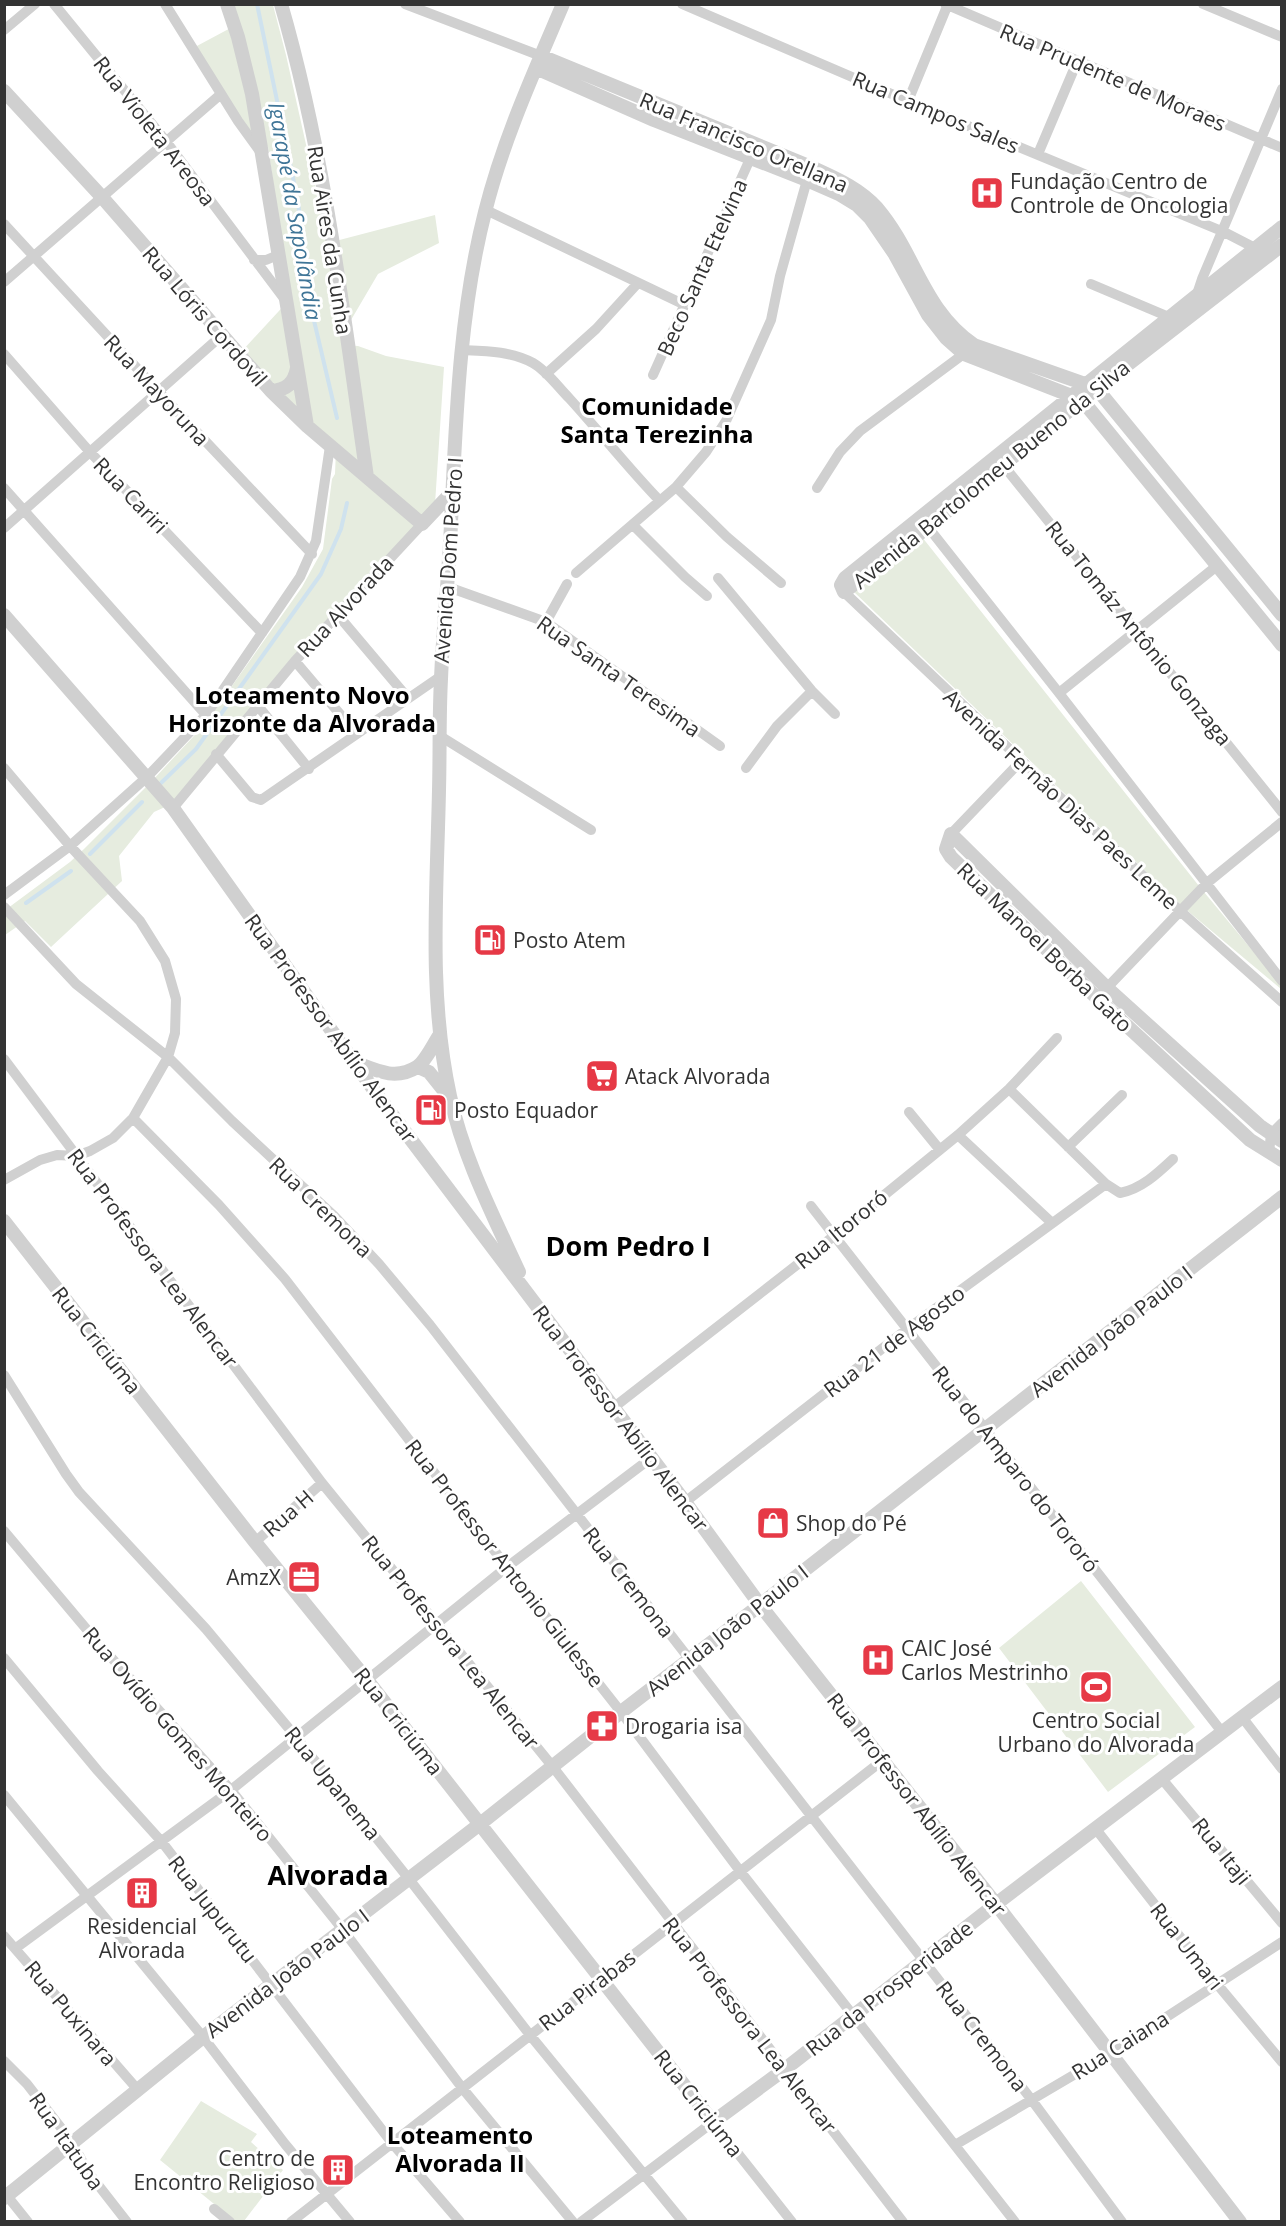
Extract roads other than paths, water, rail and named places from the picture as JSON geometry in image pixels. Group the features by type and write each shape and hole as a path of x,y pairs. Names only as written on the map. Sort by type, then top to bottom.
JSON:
{"street":[{"path":"4,30 35,4"},
{"name":"Rua Violeta Areosa","path":"54,4 165,140 286,301"},
{"path":"165,4 261,154"},
{"path":"227,4 248,74 307,426"},
{"name":"Rua Aires da Cunha","path":"281,4 297,60 327,205 367,477"},
{"path":"405,4 538,62"},
{"name":"Avenida Dom Pedro I","path":"529,1296 461,1137 450,1098 439,1036 435,964 441,676 461,350 473,270 486,210 503,150 563,4"},
{"name":"Rua Campos Sales","path":"682,4 908,101 1224,231 1255,248"},
{"path":"1203,4 1281,37"},
{"path":"908,101 947,5"},
{"name":"Rua Prudente de Moraes","path":"947,5 1281,148"},
{"name":"Rua Francisco Orellana","path":"538,62 654,120 750,159 843,182 860,201 889,224 925,290 944,319 969,350 1077,398"},
{"name":"Rua Francisco Orellana","path":"538,62 809,173"},
{"path":"1038,154 1077,62"},
{"path":"1201,299 1224,231 1281,89"},
{"name":"Rua Lóris Cordovil","path":"4,91 101,196 271,392 307,426 422,524"},
{"path":"4,282 220,93"},
{"name":"Beco Santa Etelvina","path":"653,375 750,159"},
{"path":"576,573 634,526 676,487 706,452 726,421 771,320 780,276 809,173"},
{"path":"486,210 685,305"},
{"name":"Rua Mayoruna","path":"4,224 312,554"},
{"name":"Avenida Bartolomeu Bueno da Silva","path":"1091,387 1169,317 1201,299 1255,248 1281,230"},
{"name":"Avenida Bartolomeu Bueno da Silva","path":"844,592 841,585 845,578 924,522 1201,299 1281,245"},
{"path":"254,260 266,260 278,255"},
{"path":"546,374 596,329 638,283"},
{"path":"1091,284 1169,317"},
{"path":"4,528 221,336"},
{"path":"461,350 496,351 533,363 600,432 633,473 660,501"},
{"path":"817,488 840,452 860,431 969,350"},
{"name":"Rua Francisco Orellana","path":"969,350 1091,387"},
{"name":"Rua Cariri","path":"4,354 89,451 262,633"},
{"path":"271,392 286,388 292,383 297,366"},
{"path":"1091,387 1281,615"},
{"path":"1077,398 1218,565 1281,645"},
{"path":"4,895 70,846 147,777 206,715 300,577 312,554 318,530 330,446"},
{"name":"Rua Tomáz Antônio Gonzaga","path":"1000,460 1281,812"},
{"path":"676,487 719,531 781,583"},
{"path":"4,488 206,715"},
{"name":"Rua Alvorada","path":"173,808 295,661 453,491"},
{"name":"Avenida Fernão Dias Paes Leme","path":"924,522 1281,981"},
{"path":"634,526 707,596"},
{"path":"1059,693 1218,565"},
{"path":"718,578 812,691 835,714"},
{"path":"546,622 567,584"},
{"name":"Rua Santa Teresima","path":"448,587 546,622 720,746"},
{"name":"Avenida Fernão Dias Paes Leme","path":"844,592 1179,910 1281,1002"},
{"path":"337,614 407,697"},
{"name":"Rua Professor Abílio Alencar","path":"4,615 173,808 381,1100 685,1502 760,1605 996,1904 1240,2222"},
{"path":"295,661 356,733"},
{"path":"216,754 252,797 261,800 309,769 407,697 441,676"},
{"path":"746,768 777,726 812,691"},
{"path":"258,706 309,769"},
{"path":"440,736 591,830"},
{"path":"951,834 1021,761"},
{"path":"4,768 70,846 140,921 165,962 176,999 175,1033 168,1057 133,1118 113,1138 90,1151 76,1156 57,1155 40,1160 4,1180"},
{"path":"1102,993 1207,883 1281,822"},
{"name":"Rua Manoel Borba Gato","path":"951,834 1102,993 1250,1140 1275,1157"},
{"name":"Rua Cremona","path":"4,908 75,984 168,1057 232,1121 334,1216 379,1264 430,1325 1031,2099 1122,2222"},
{"name":"Rua Manoel Borba Gato","path":"1102,993 1276,1138"},
{"path":"354,1062 390,1075 418,1067 439,1036"},
{"name":"Rua Itororó","path":"613,1408 834,1236 958,1135 1009,1089 1057,1038"},
{"name":"Rua Professora Lea Alencar","path":"4,1059 322,1483 553,1767 903,2222"},
{"path":"418,1067 429,1072 450,1098"},
{"path":"381,1100 390,1075"},
{"path":"1009,1089 1106,1184 1120,1193 1131,1191 1148,1181 1173,1159"},
{"path":"1068,1147 1122,1095"},
{"path":"909,1112 940,1150"},
{"name":"Rua Professor Antonio Giulesse","path":"133,1118 219,1205 285,1279 621,1712 740,1871 1015,2222"},
{"path":"1275,1157 1276,1138 1281,1124"},
{"path":"958,1135 1052,1222"},
{"name":"Rua 21 de Agosto","path":"685,1502 906,1330 1106,1184"},
{"path":"459,1202 463,1204 473,1202 483,1193"},
{"name":"Avenida João Paulo I","path":"6,2195 203,2037 480,1824 1281,1197"},
{"name":"Rua do Amparo do Tororó","path":"811,1206 1222,1732"},
{"name":"Rua Criciúma","path":"4,1221 792,2222"},
{"name":"Rua Upanema","path":"4,1374 79,1492 206,1629 296,1737 530,2035 683,2222"},
{"path":"16,1948 231,1790 507,1568 651,1458"},
{"name":"Rua H","path":"255,1542 322,1483"},
{"name":"Rua Ovídio Gomes Monteiro","path":"4,1531 99,1644 231,1790 342,1930 463,2089 573,2222"},
{"name":"Rua Jupurutu","path":"4,1658 98,1771 162,1842 392,2143 460,2222"},
{"name":"Rua da Prosperidade","path":"581,2222 785,2069 996,1904 1281,1687"},
{"path":"1242,1717 1281,1769"},
{"name":"Rua Pirabas","path":"291,2222 883,1760"},
{"name":"Rua Itaji","path":"1162,1779 1281,1923"},
{"path":"4,1795 89,1896 203,2037 285,2144 350,2222"},
{"name":"Rua Umari","path":"1095,1828 1281,2062"},
{"name":"Rua Puxinara","path":"4,1936 138,2090"},
{"name":"Rua Caiana","path":"955,2145 1110,2053 1281,1942"},
{"name":"Rua Itatuba","path":"4,2061 27,2084 72,2142 88,2172 127,2222"},
{"path":"6,2195 27,2222"},
{"path":"214,2209 230,2222"}],"waterway":[{"name":"Igarapé da Sapolândia","path":"257,4 298,202 311,308 337,418"},
{"name":"Igarapé da Sapolândia","path":"161,783 196,749 321,574 341,529 347,503"},
{"name":"Igarapé da Sapolândia","path":"90,854 142,802"},
{"name":"Igarapé da Sapolândia","path":"26,903 71,871"}],"place":[{"name":"Fundação Centro de Controle de Oncologia","path":"987,193"},
{"name":"Posto Atem","path":"490,940"},
{"name":"Atack Alvorada","path":"602,1076"},
{"name":"Posto Equador","path":"431,1110"},
{"name":"Shop do Pé","path":"773,1523"},
{"name":"AmzX","path":"304,1577"},
{"name":"CAIC José Carlos Mestrinho","path":"878,1660"},
{"name":"Centro Social Urbano do Alvorada","path":"1096,1687"},
{"name":"Drogaria isa","path":"602,1726"},
{"name":"Residencial Alvorada","path":"142,1893"},
{"name":"Centro de Encontro Religioso","path":"338,2170"}],"district":[{"name":"Comunidade Santa Terezinha","path":"657,419"},
{"name":"Loteamento Novo Horizonte da Alvorada","path":"302,708"},
{"name":"Dom Pedro I","path":"628,1245"},
{"name":"Alvorada","path":"328,1874"},
{"name":"Loteamento Alvorada II","path":"460,2148"}]}
